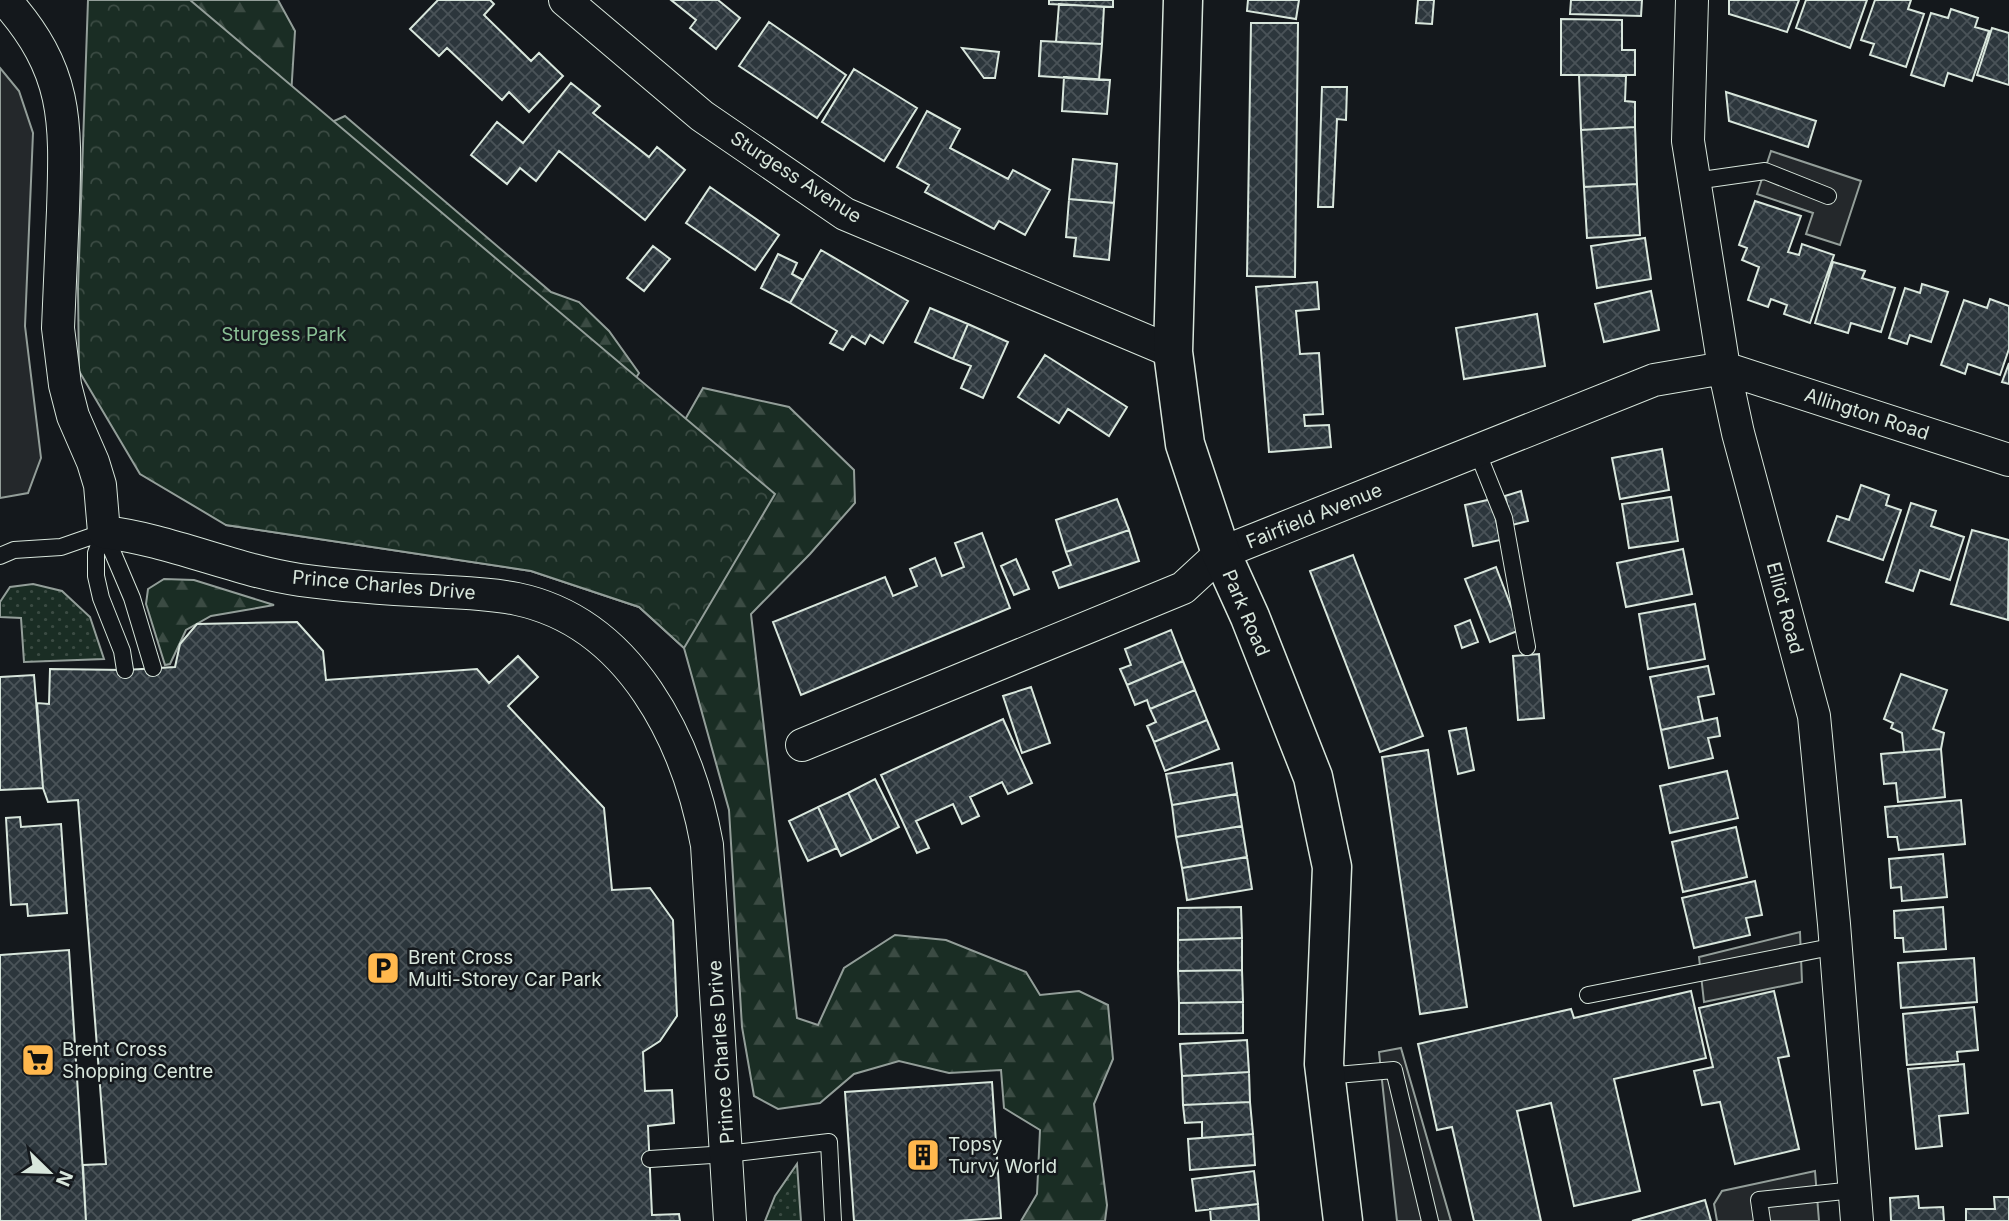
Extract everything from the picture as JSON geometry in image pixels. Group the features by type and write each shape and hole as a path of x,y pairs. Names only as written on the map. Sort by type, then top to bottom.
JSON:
{"street":[{"path":"5,0 40,47 54,77 62,109 65,141 58,328 60,357 73,416 100,485 104,532"},
{"name":"Sturgess Avenue","path":"565,0 702,116 845,214 1173,352"},
{"name":"Park Road","path":"1183,0 1173,352 1185,444 1221,553 1250,617 1313,777 1332,867 1325,1076 1343,1221"},
{"name":"Elliot Road","path":"1692,0 1688,141 1724,368 1738,433 1814,716 1836,946 1856,1206"},
{"name":"Fairfield Avenue","path":"802,745 1183,588 1221,553 1654,380 1724,368"},
{"name":"Allington Road","path":"1724,368 2009,460"},
{"name":"Prince Charles Drive","path":"104,532 137,536 295,579 518,599 568,618 610,648 628,667 652,699 672,733 688,768 700,806 708,858 730,1221"}],"lane":[{"path":"1695,181 1765,171 1828,196"},
{"path":"1477,451 1504,518 1527,647"},
{"path":"0,556 14,550 61,547 104,532"},
{"path":"104,532 132,598 153,668"},
{"path":"104,532 96,553 96,576 101,598 122,651 125,670"},
{"path":"1588,995 1836,946"},
{"path":"1325,1076 1394,1070 1430,1221"},
{"path":"650,1159 727,1154 830,1142 833,1221"},
{"path":"1762,1221 1759,1200 1856,1206"}],"green space":[{"name":"Sturgess Park","path":"88,0 190,0 775,494 684,648 639,607 531,571 226,525 140,474 79,371 78,288"},
{"name":"Sturgess Park","path":"97,0 278,0 295,31 291,96 682,425 703,388 789,407 854,470 855,503 751,614 797,1018 818,1025 844,968 895,935 946,940 1026,972 1040,995 1079,991 1108,1005 1113,1059 1094,1104 1107,1205 1105,1221 1021,1221 1037,1194 1040,1130 1004,1108 1001,1070 949,1073 899,1061 854,1074 820,1103 778,1109 754,1096 742,1027 729,810 684,648 639,607 531,571 226,525"},
{"path":"345,116 551,292 579,302 609,331 639,373 629,389 321,127"},
{"path":"164,579 194,580 274,605 211,616 186,630 170,664 165,665 146,604 148,589"},
{"path":"33,584 62,591 90,617 104,659 24,662 21,618 0,617 0,602 10,587"},
{"path":"797,1164 801,1221 765,1221 775,1196"}],"shaded area":[{"path":"0,68 19,91 33,133 25,326 41,458 28,493 0,498"},
{"path":"1771,151 1861,181 1840,245 1806,234 1813,213 1757,194"},
{"path":"1800,932 1802,982 1704,1002 1699,957"},
{"path":"1401,1048 1451,1221 1397,1221 1379,1052"},
{"path":"1815,1171 1819,1221 1717,1221 1714,1204 1722,1191"}],"building":[{"path":"438,0 490,0 494,4 484,15 531,61 539,53 563,76 529,112 509,92 502,100 447,48 439,56 410,29"},
{"path":"671,0 718,0 740,18 716,49 690,28 696,20"},
{"path":"1049,0 1113,0 1113,7 1049,4"},
{"path":"1248,0 1299,0 1296,19 1247,11"},
{"path":"1418,0 1434,0 1432,24 1416,23"},
{"path":"1571,0 1642,0 1641,16 1570,14"},
{"path":"1729,0 1799,0 1787,32 1729,14"},
{"path":"1806,0 1867,0 1850,48 1796,28"},
{"path":"1875,0 1911,0 1908,9 1924,14 1906,67 1870,55 1874,44 1861,40"},
{"path":"1059,4 1104,7 1102,44 1056,42"},
{"path":"1951,9 1978,18 1975,27 1989,31 1972,81 1948,73 1944,86 1911,75 1931,13 1948,18"},
{"path":"1561,19 1622,20 1622,50 1635,50 1635,75 1561,75"},
{"path":"769,22 846,75 817,118 739,66"},
{"path":"1251,23 1298,23 1295,277 1247,276"},
{"path":"1992,28 2009,33 2009,85 1977,75"},
{"path":"1041,41 1102,44 1099,80 1039,76"},
{"path":"962,48 999,52 995,78 984,78"},
{"path":"854,69 917,108 884,161 822,122"},
{"path":"1579,75 1626,76 1625,101 1635,102 1635,127 1581,130"},
{"path":"1064,77 1110,80 1107,114 1062,111"},
{"path":"571,83 600,106 593,113 649,157 657,147 685,170 645,220 559,151 536,181 520,168 507,184 471,155 497,122 523,143"},
{"path":"1322,87 1347,87 1346,120 1337,119 1333,207 1318,207"},
{"path":"1726,92 1816,121 1808,147 1729,121"},
{"path":"927,111 960,129 950,148 1008,179 1013,170 1050,190 1025,235 999,221 994,229 925,192 929,185 897,167"},
{"path":"1635,127 1637,184 1584,187 1581,130"},
{"path":"1073,159 1117,164 1114,203 1069,199"},
{"path":"1637,184 1640,235 1587,238 1584,187"},
{"path":"710,187 779,235 755,270 686,223"},
{"path":"1069,199 1114,203 1109,260 1074,256 1076,238 1066,237"},
{"path":"1755,201 1801,216 1788,252 1799,255 1802,244 1834,255 1810,323 1784,314 1787,305 1771,299 1768,307 1748,300 1759,267 1742,260 1747,248 1739,245"},
{"path":"1645,238 1651,279 1597,288 1591,246"},
{"path":"653,246 670,259 644,291 627,278"},
{"path":"821,250 908,301 883,343 870,335 865,344 852,336 843,350 830,343 837,331 790,303"},
{"path":"778,254 797,263 792,274 803,280 790,303 761,288"},
{"path":"1833,262 1865,271 1862,278 1895,288 1881,332 1851,323 1848,333 1815,323"},
{"path":"1317,282 1319,309 1296,311 1300,354 1319,353 1323,414 1304,415 1305,426 1329,425 1331,447 1269,452 1256,287"},
{"path":"1922,284 1948,292 1931,342 1910,335 1907,344 1889,338 1905,288 1920,293"},
{"path":"1651,291 1659,330 1604,342 1595,304"},
{"path":"1990,299 2009,306 2009,349 2000,375 1968,364 1965,374 1941,365 1964,300 1987,308"},
{"path":"930,308 968,324 953,359 915,342"},
{"path":"1537,314 1545,366 1464,379 1456,328"},
{"path":"968,324 1008,342 983,398 961,388 971,366 953,359"},
{"path":"1045,355 1127,407 1109,436 1068,409 1059,423 1018,397"},
{"path":"2009,363 2009,384 2002,382"},
{"path":"1662,449 1669,490 1620,499 1612,458"},
{"path":"1861,485 1889,495 1886,505 1901,510 1883,560 1828,541 1837,516 1849,520"},
{"path":"1521,491 1528,521 1512,525 1505,496"},
{"path":"1671,497 1678,541 1629,548 1622,504"},
{"path":"1117,499 1129,530 1066,552 1056,520"},
{"path":"1492,499 1500,540 1473,546 1465,505"},
{"path":"1911,503 1936,511 1931,526 1964,537 1950,580 1920,570 1913,591 1886,582"},
{"path":"1129,530 1139,561 1059,588 1053,572 1071,565 1066,552"},
{"path":"1972,530 2009,540 2008,620 1951,604"},
{"path":"982,533 1010,608 801,695 773,622 885,577 893,596 917,586 910,569 935,558 942,576 964,567 955,543"},
{"path":"1683,549 1692,594 1626,607 1617,563"},
{"path":"1353,555 1423,736 1380,752 1310,571"},
{"path":"1016,559 1029,589 1014,595 1001,566"},
{"path":"1496,567 1520,630 1490,642 1465,579"},
{"path":"1695,604 1705,659 1648,669 1639,614"},
{"path":"1470,620 1478,642 1462,648 1455,626"},
{"name":"Brent Cross Multi-Storey Car Park","path":"297,622 323,651 326,680 477,669 489,683 518,656 538,677 508,706 604,808 612,890 650,888 673,920 677,1016 660,1041 643,1052 645,1091 672,1090 674,1123 648,1126 652,1215 679,1214 680,1221 86,1221 83,1165 106,1164 78,800 48,802 43,788 37,703 49,704 50,669 125,670 175,667 180,644 197,624"},
{"path":"1171,630 1183,661 1127,685 1120,669 1131,665 1125,649"},
{"path":"1539,654 1544,718 1518,720 1513,656"},
{"path":"1183,661 1195,690 1150,709 1147,700 1135,705 1127,685"},
{"path":"1708,666 1714,694 1698,697 1703,721 1661,730 1650,677"},
{"path":"1901,674 1947,690 1933,729 1944,733 1941,749 1904,752 1902,733 1891,728 1893,723 1884,719"},
{"path":"34,675 43,788 0,790 0,677"},
{"path":"1031,687 1050,743 1022,753 1003,696"},
{"path":"1195,690 1207,720 1154,742 1147,726 1156,722 1150,709"},
{"path":"1717,718 1720,736 1708,738 1713,758 1669,768 1661,730"},
{"path":"1003,719 1032,783 1008,794 1002,782 970,797 979,816 962,824 953,804 916,821 929,848 917,853 881,775"},
{"path":"1207,720 1219,749 1165,771 1154,742"},
{"path":"1466,728 1474,770 1458,774 1449,731"},
{"path":"1941,749 1945,797 1898,802 1896,783 1884,784 1881,754"},
{"path":"1428,750 1467,1007 1420,1014 1382,757"},
{"path":"1232,763 1237,794 1172,805 1166,774"},
{"path":"1727,771 1738,818 1670,833 1660,786"},
{"path":"875,779 899,827 872,841 848,793"},
{"path":"848,793 872,841 841,856 818,807"},
{"path":"1237,794 1242,826 1176,837 1172,805"},
{"path":"1961,800 1965,844 1899,850 1897,837 1888,837 1885,807"},
{"path":"818,807 837,848 808,861 789,821"},
{"path":"20,817 21,827 61,824 67,913 28,916 27,904 11,905 6,818"},
{"path":"1242,826 1247,857 1182,868 1176,837"},
{"path":"1736,827 1747,877 1683,892 1672,842"},
{"path":"1943,854 1947,897 1902,901 1901,887 1891,888 1889,859"},
{"path":"1247,857 1252,889 1187,900 1182,868"},
{"path":"1755,881 1762,915 1746,918 1750,935 1694,948 1682,898"},
{"path":"1241,907 1242,938 1178,940 1178,908"},
{"path":"1943,907 1946,949 1904,952 1903,938 1895,938 1894,911"},
{"path":"1242,938 1242,970 1178,971 1178,940"},
{"name":"Brent Cross Shopping Centre","path":"69,950 86,1221 0,1221 0,955"},
{"path":"1974,958 1977,1002 1901,1008 1898,963"},
{"path":"1242,970 1243,1002 1179,1003 1178,971"},
{"path":"1691,991 1706,1058 1614,1079 1640,1191 1574,1206 1551,1103 1517,1111 1541,1221 1474,1221 1452,1127 1437,1130 1418,1044 1571,1009 1574,1018"},
{"path":"1774,991 1789,1056 1778,1058 1799,1149 1735,1164 1720,1102 1702,1105 1694,1071 1713,1067 1699,1008"},
{"path":"1243,1002 1243,1033 1179,1034 1179,1003"},
{"path":"1974,1007 1978,1050 1957,1052 1958,1061 1907,1065 1903,1014"},
{"path":"1247,1040 1249,1072 1182,1076 1180,1044"},
{"path":"1964,1064 1968,1113 1939,1116 1942,1146 1916,1149 1908,1069"},
{"path":"1249,1072 1250,1102 1183,1105 1182,1076"},
{"name":"Topsy Turvy World","path":"992,1082 1001,1218 854,1221 845,1092"},
{"path":"1250,1102 1253,1134 1202,1138 1202,1122 1185,1123 1183,1105"},
{"path":"1253,1134 1255,1165 1190,1170 1188,1139"},
{"path":"1254,1171 1258,1204 1196,1211 1192,1179"},
{"path":"1918,1196 1919,1208 1943,1207 1944,1221 1891,1221 1890,1198"},
{"path":"1994,1197 2009,1197 2009,1221 1966,1221 1966,1209 1995,1209"},
{"path":"1705,1200 1711,1221 1632,1221"},
{"path":"1258,1204 1259,1221 1211,1221 1210,1209"}],"place":[{"name":"Brent Cross Multi-Storey Car Park","path":"383,968"},
{"name":"Brent Cross Shopping Centre","path":"38,1060"},
{"name":"Topsy Turvy World","path":"923,1155"}]}
